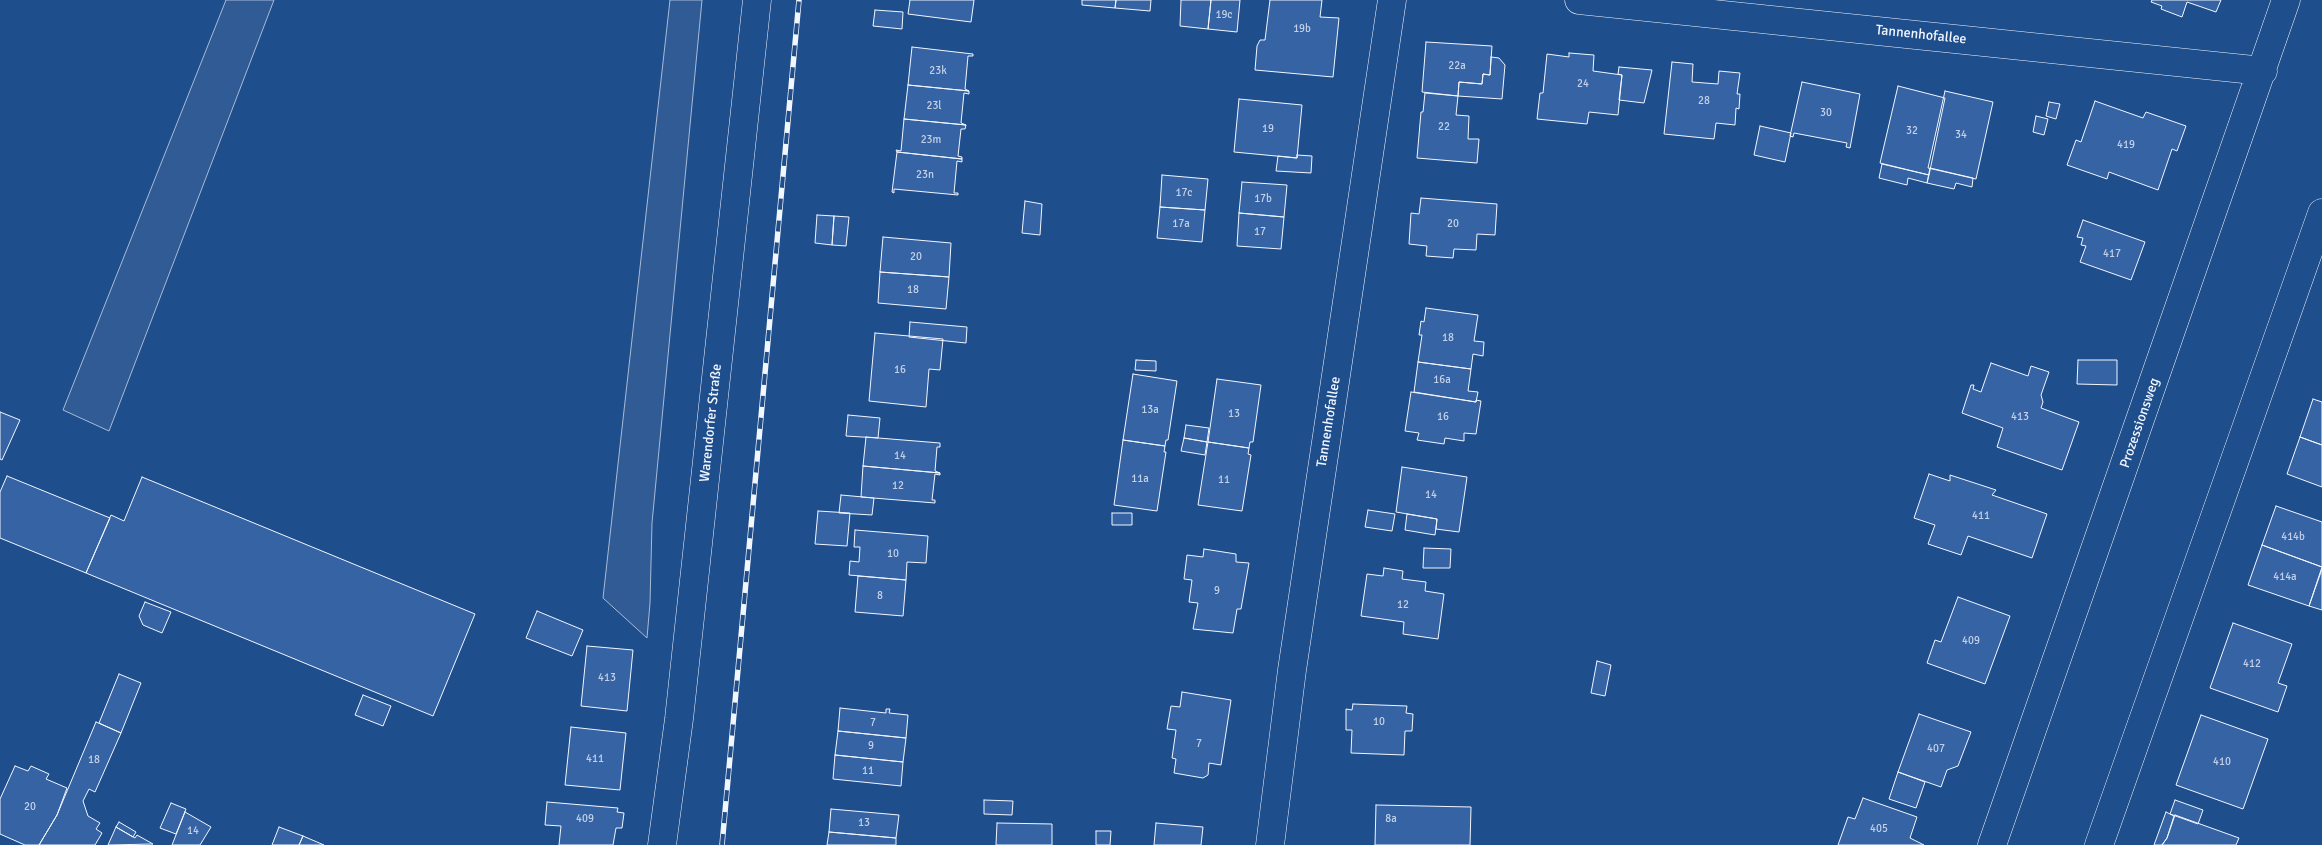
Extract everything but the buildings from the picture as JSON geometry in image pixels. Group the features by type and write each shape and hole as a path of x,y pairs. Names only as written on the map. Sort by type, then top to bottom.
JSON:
{"street":[{"name":"Warendorfer Straße","path":"662,845 680,709 757,0"},
{"name":"Tannenhofallee","path":"1270,845 1292,670 1392,0"},
{"name":"Tannenhofallee","path":"1579,0 2263,70"},
{"name":"Prozessionsweg","path":"1992,845 2286,0"},
{"path":"2099,845 2322,214"}],"shaded area":[{"path":"226,0 274,0 109,431 63,410"},
{"path":"670,0 702,0 652,523 647,638 603,598"}],"railway":[{"path":"722,845 799,0"}]}
